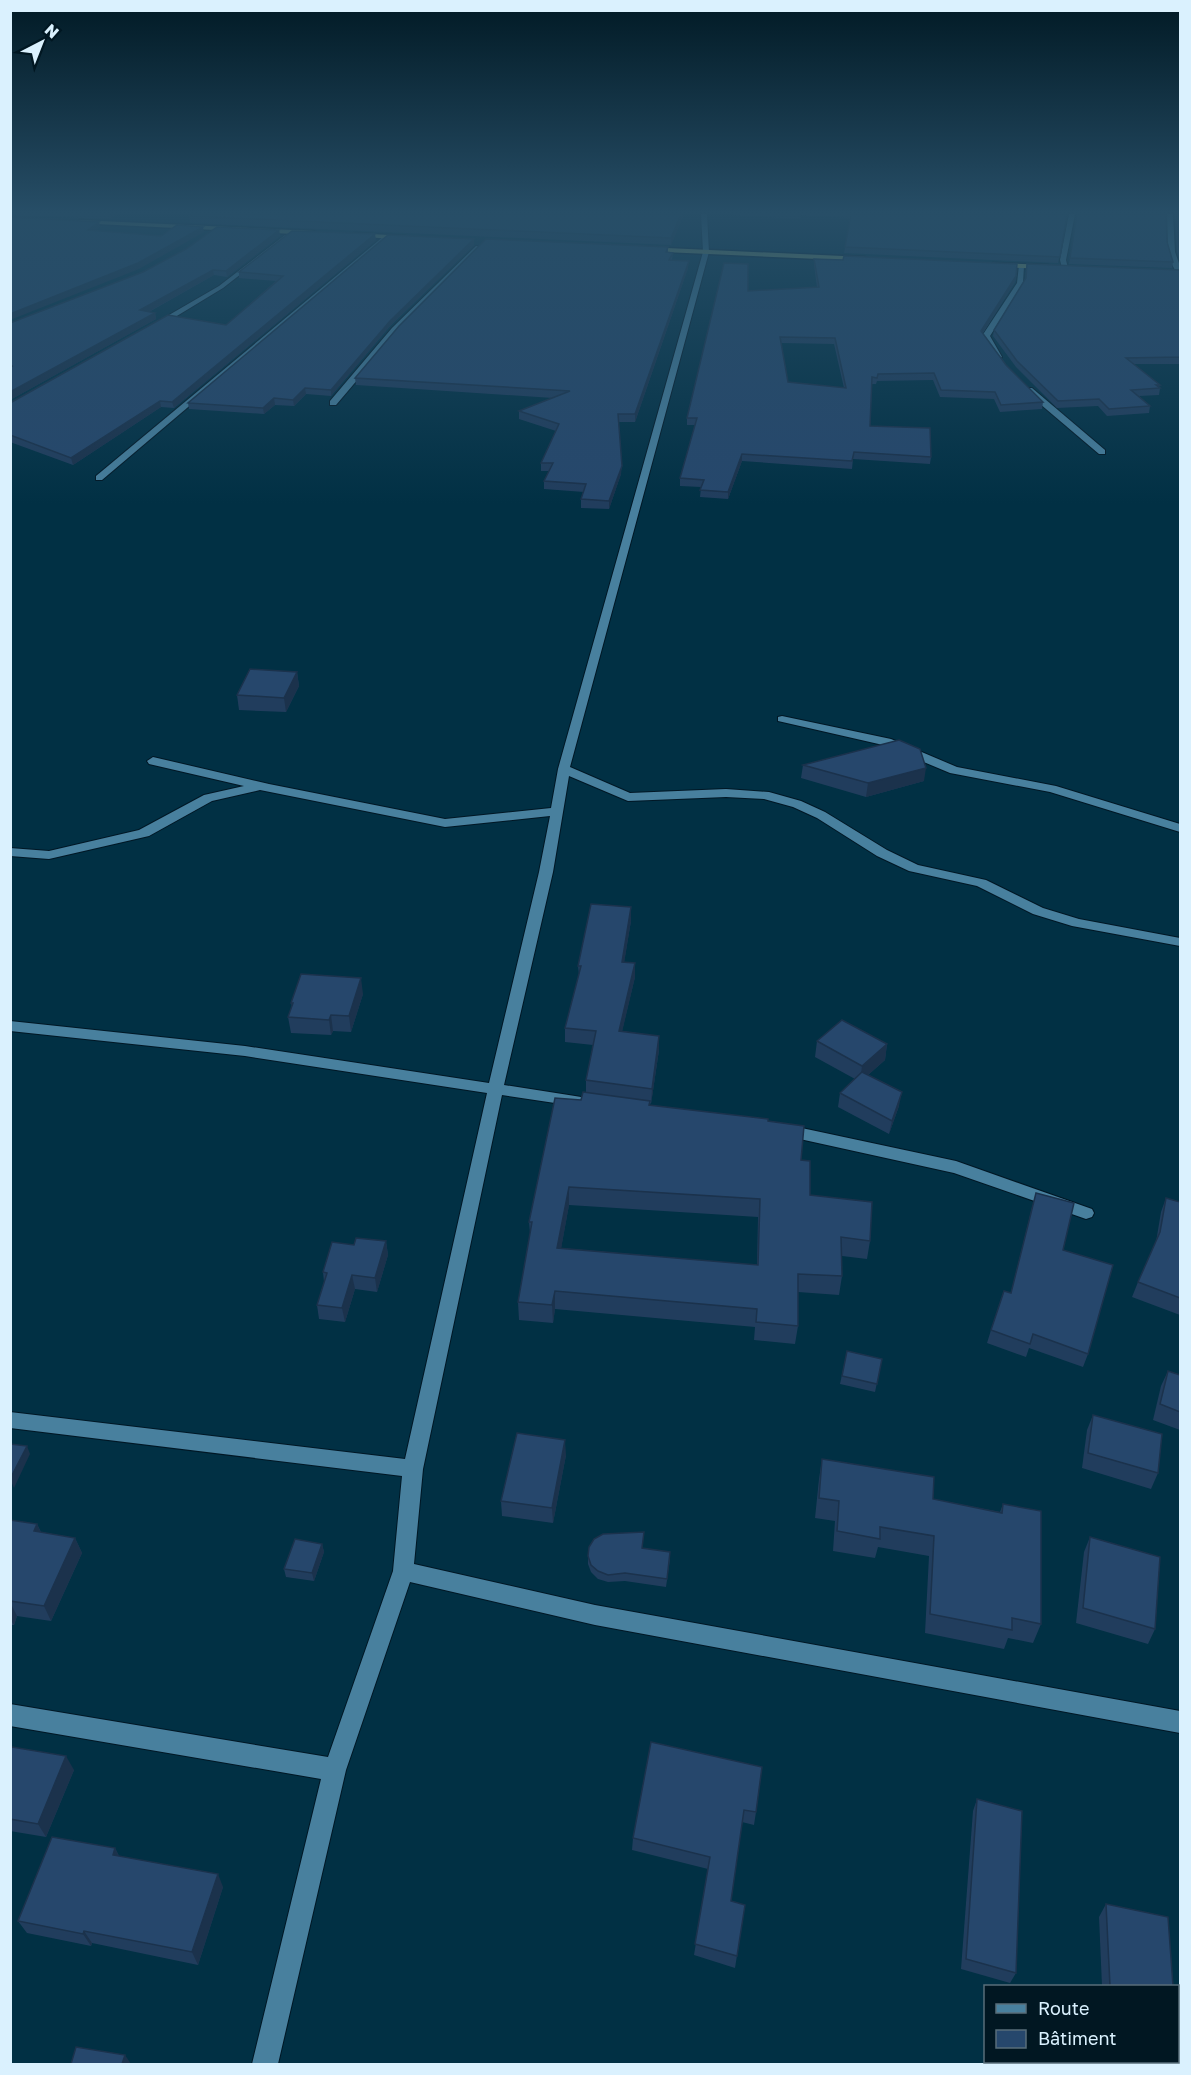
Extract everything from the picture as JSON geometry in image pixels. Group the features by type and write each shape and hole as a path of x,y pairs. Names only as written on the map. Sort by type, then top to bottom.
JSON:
{"street":[{"path":"151,327 179,311"},
{"path":"99,478 298,311"},
{"path":"333,403 414,311"},
{"path":"265,2064 335,1770 403,1571 413,1469 495,1090 546,872 564,769 690,311"},
{"path":"1002,311 986,336 1003,364"},
{"path":"1019,380 1102,452"},
{"path":"782,719 887,742 954,770 1052,789 1180,828"},
{"path":"153,761 269,788 445,823 557,811"},
{"path":"564,769 628,797 726,793 765,795 797,804 821,815 882,853 914,868 981,883 1038,911 1077,923 1180,942"},
{"path":"10,852 49,855 94,846 144,833 208,798 235,790 269,788"},
{"path":"10,1026 245,1051 587,1102"},
{"path":"771,1128 956,1167 1086,1213"},
{"path":"10,1420 413,1469"},
{"path":"403,1571 595,1615 1180,1722"},
{"path":"10,1715 335,1770"}],"building":[{"path":"42,311 144,311 155,313 10,392 10,367 13,366 10,366 10,323"},
{"path":"242,311 282,311 172,402 160,401 71,458 10,435 10,403 168,315 226,325"},
{"path":"298,311 400,311 331,390 305,388 293,400 274,398 263,408 188,403"},
{"path":"414,311 671,311 635,414 618,414 622,466 609,501 581,499 586,484 544,481 553,463 541,463 559,424 519,411 570,391 355,378"},
{"path":"713,311 994,311 981,331 1006,365 1043,402 1001,405 995,392 941,390 934,373 878,374 877,378 872,377 870,426 930,428 931,457 854,452 852,461 742,454 728,492 700,490 704,480 680,478 697,418 687,418","holes":["780,337 835,338 846,388 788,382"]},
{"path":"1006,311 1180,311 1180,357 1126,358 1160,385 1156,385 1160,388 1131,390 1150,406 1109,409 1099,399 1058,401 1017,361 994,330"},
{"path":"250,669 297,672 284,698 237,695"},
{"path":"899,740 920,749 926,768 868,783 803,765"},
{"path":"591,904 631,907 622,962 635,963 619,1031 659,1036 652,1089 586,1080 596,1031 565,1028 581,966 578,966"},
{"path":"301,974 361,978 349,1016 331,1015 329,1020 288,1017"},
{"path":"842,1020 887,1044 862,1066 817,1041"},
{"path":"862,1072 902,1092 892,1121 840,1093"},
{"path":"583,1092 650,1101 649,1105 768,1119 768,1121 804,1126 801,1160 810,1161 810,1195 872,1202 870,1241 841,1237 842,1276 798,1274 798,1326 756,1322 757,1309 555,1291 552,1305 518,1302 532,1222 529,1222 555,1098 581,1100","holes":["569,1187 760,1199 758,1265 557,1248"]},
{"path":"1036,1193 1074,1203 1063,1250 1113,1265 1088,1354 1033,1334 1030,1344 991,1330 1004,1291 1011,1293"},
{"path":"1166,1198 1180,1202 1180,1298 1138,1282 1160,1232"},
{"path":"356,1238 386,1241 375,1278 352,1275 342,1308 317,1305 327,1273 323,1272 332,1242 354,1245"},
{"path":"847,1351 882,1359 877,1384 842,1376"},
{"path":"1168,1371 1180,1375 1180,1412 1160,1404"},
{"path":"1093,1415 1162,1434 1158,1473 1088,1453"},
{"path":"517,1433 565,1440 552,1508 501,1501"},
{"path":"10,1444 27,1446 10,1479"},
{"path":"822,1459 934,1477 933,1499 1002,1513 1003,1504 1041,1511 1041,1624 1012,1618 1012,1630 930,1614 934,1536 880,1527 880,1539 837,1531 839,1501 819,1498"},
{"path":"10,1520 37,1524 34,1531 75,1538 44,1606 10,1601"},
{"path":"644,1532 642,1548 670,1552 667,1579 625,1573 608,1575 591,1565 588,1556 589,1547 594,1539 603,1534"},
{"path":"1090,1537 1160,1557 1155,1629 1083,1608"},
{"path":"295,1539 322,1544 312,1573 284,1569"},
{"path":"651,1742 762,1767 756,1812 744,1810 731,1901 745,1905 737,1956 695,1944 710,1857 633,1838"},
{"path":"12,1747 66,1756 38,1824 10,1819 10,1750"},
{"path":"977,1799 1022,1811 1016,1973 966,1959"},
{"path":"52,1837 115,1848 113,1855 218,1874 192,1952 18,1921"},
{"path":"1106,1904 1168,1917 1173,1985 1110,1985"},
{"path":"76,2047 125,2055 122,2064 71,2064"}]}
